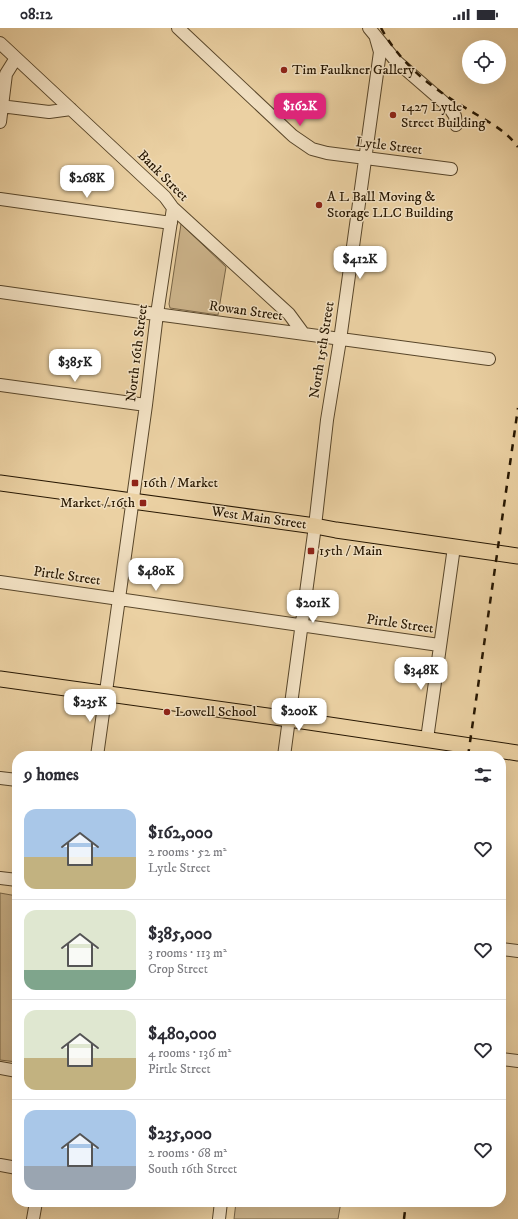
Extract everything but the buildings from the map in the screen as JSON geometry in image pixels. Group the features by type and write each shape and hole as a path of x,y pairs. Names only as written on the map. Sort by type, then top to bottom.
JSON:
{"main road":[{"name":"West Main Street","path":"0,483 315,526 518,556"},
{"path":"0,679 289,718 505,751"},
{"path":"506,751 518,753"}],"street":[{"name":"Lytle Street","path":"178,28 287,131 312,149 327,154 451,169"},
{"path":"369,28 396,61 449,107 455,116 456,125"},
{"name":"North 15th Street","path":"285,751 315,526 327,420 340,340 380,52 376,38"},
{"name":"Bank Street","path":"0,43 165,197 173,208 289,314 303,334"},
{"path":"0,122 6,74 16,58"},
{"path":"1,106 49,112 71,109"},
{"path":"0,199 171,224"},
{"name":"North 16th Street","path":"98,751 146,405 157,314 173,208"},
{"name":"Rowan Street","path":"0,292 489,360"},
{"path":"0,385 146,405"},
{"path":"427,739 454,547"},
{"name":"Pirtle Street","path":"0,582 440,645"},
{"path":"0,778 12,779"},
{"path":"0,878 12,879"},
{"path":"506,950 518,951"},
{"path":"506,1060 518,1061"},
{"path":"0,1068 12,1070"},
{"path":"0,1165 12,1167"},
{"path":"33,1219 35,1207"},
{"path":"219,1219 220,1207"}],"shaded area":[{"path":"181,224 226,267 218,315 170,308 169,304"},
{"path":"0,893 12,895 12,1061 0,1060"},
{"path":"235,1207 340,1207 338,1219 234,1219"}],"railway":[{"path":"381,28 397,53 417,73 439,91 507,135 518,147"},
{"path":"469,751 518,408"},
{"path":"404,1219 405,1207"}],"place":[{"name":"Tim Faulkner Gallery","path":"284,70"},
{"name":"1427 Lytle Street Building","path":"393,115"},
{"name":"A L Ball Moving & Storage LLC Building","path":"319,205"},
{"name":"16th / Market","path":"135,483"},
{"name":"Market / 16th","path":"143,503"},
{"name":"15th / Main","path":"311,551"},
{"name":"Lowell School","path":"167,712"}]}
